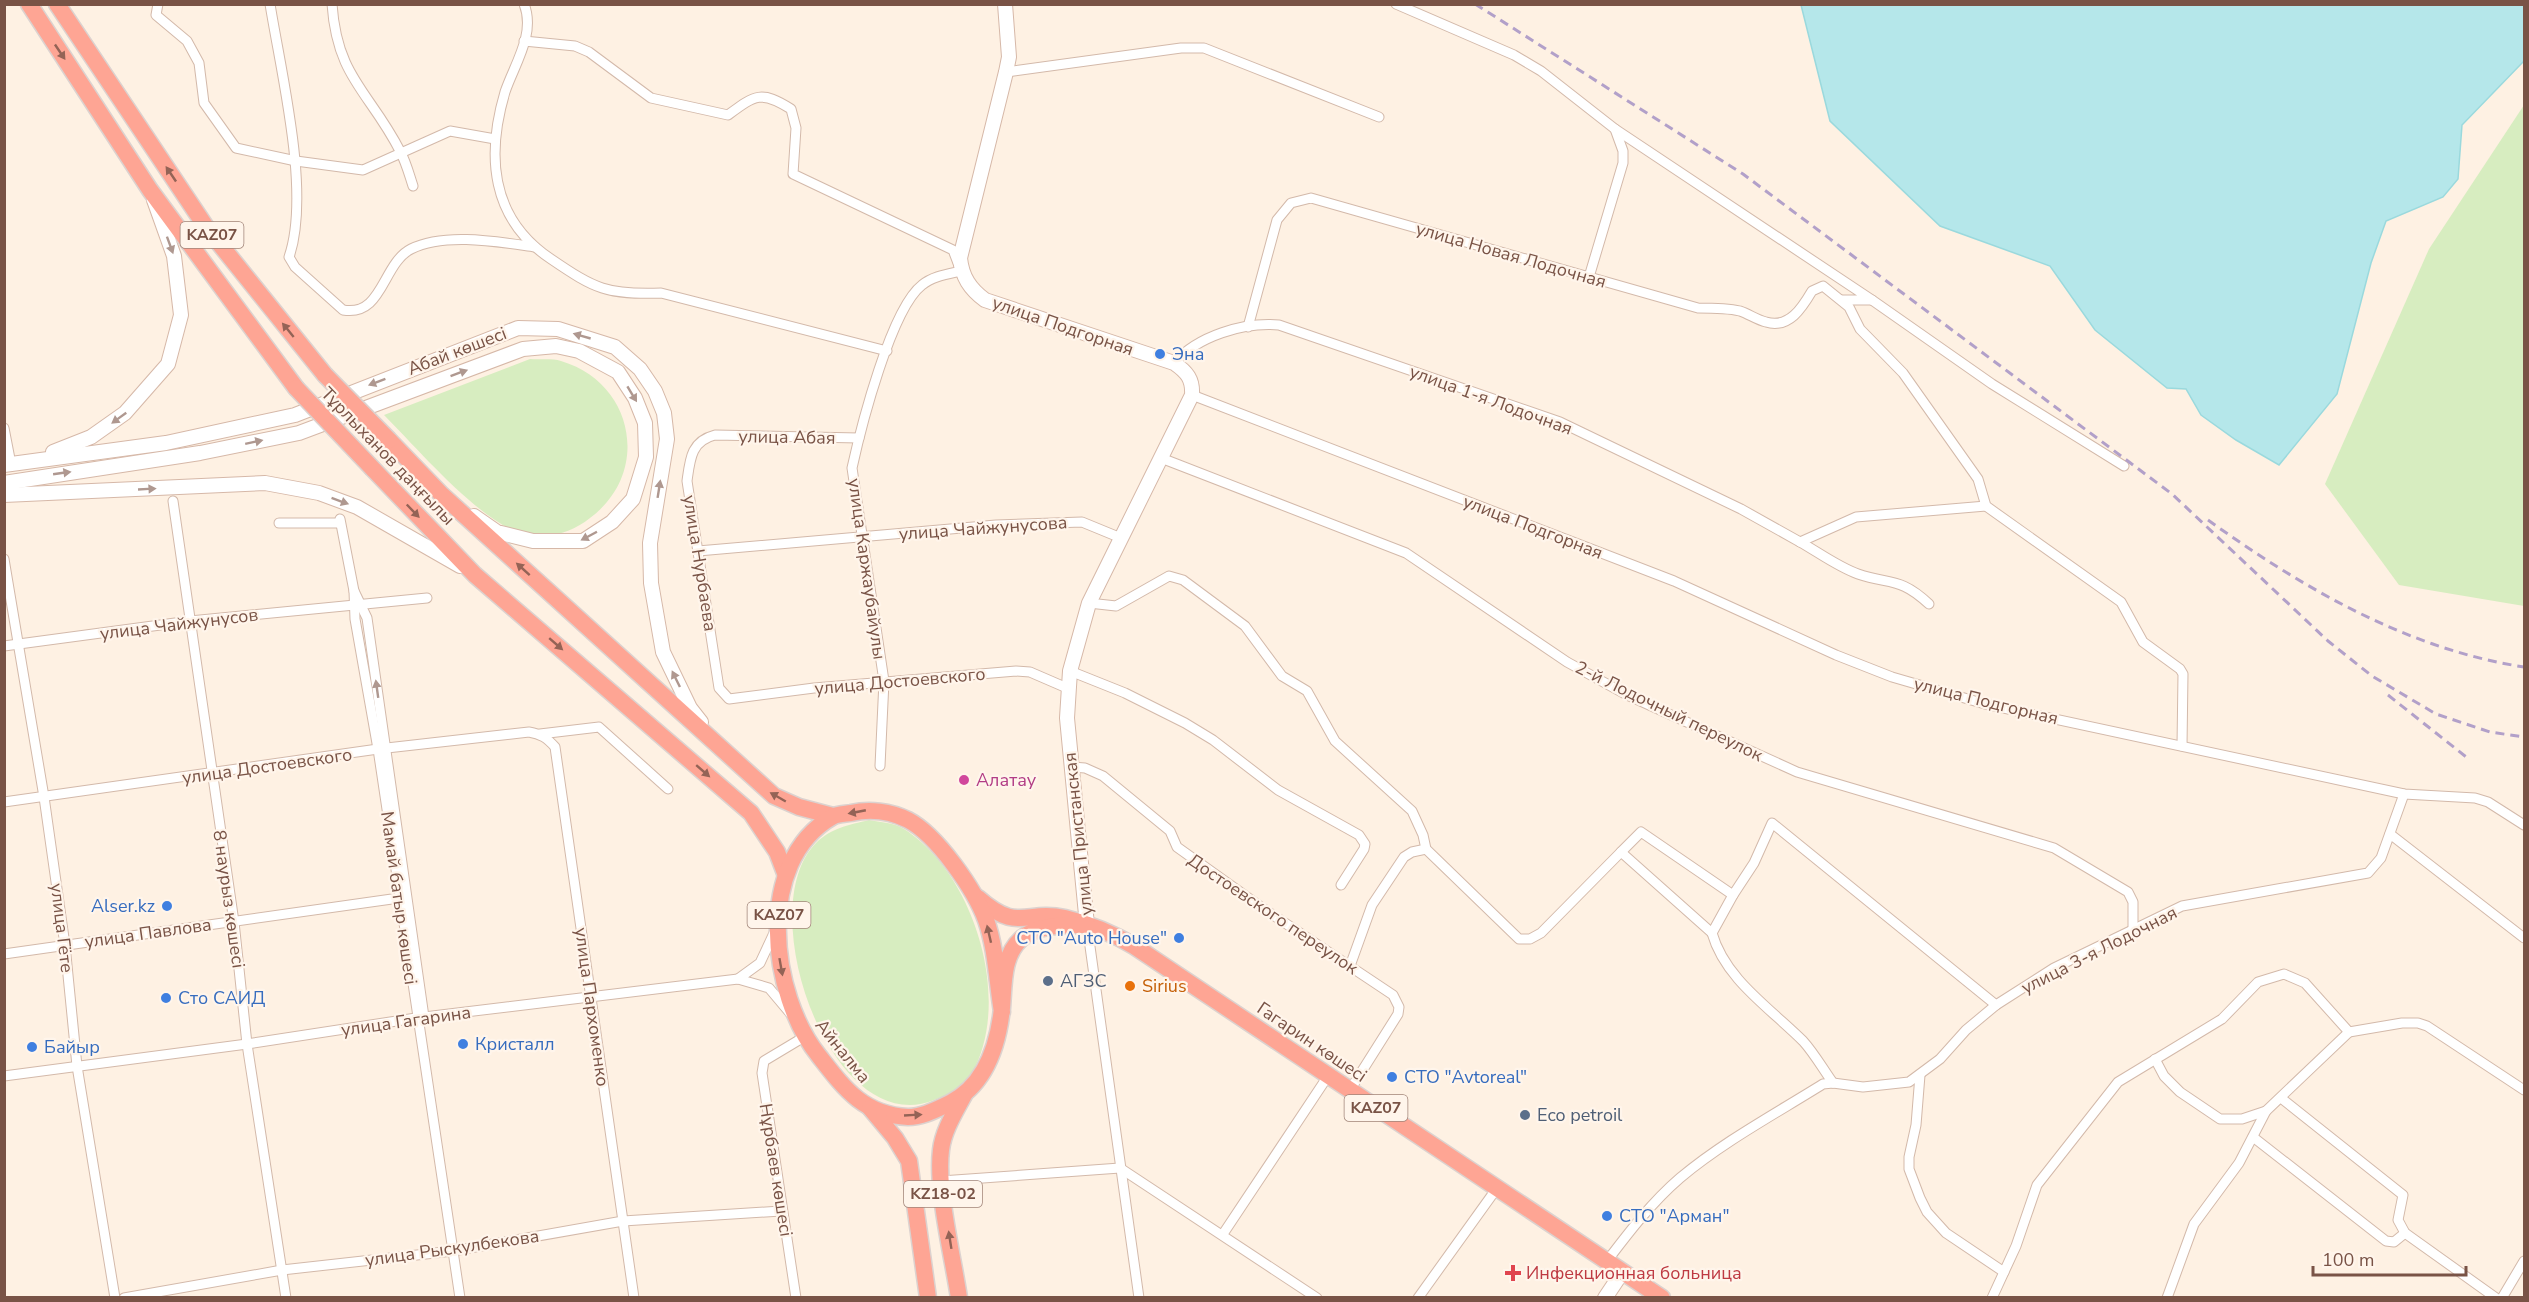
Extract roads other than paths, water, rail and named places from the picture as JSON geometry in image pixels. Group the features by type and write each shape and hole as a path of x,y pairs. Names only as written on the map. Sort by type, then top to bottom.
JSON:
{"highway":[{"name":"Тұрлыханов даңғылы","path":"28,4 150,190 296,387 475,575 751,813 777,852 785,873"},
{"name":"Тұрлыханов даңғылы","path":"57,4 206,227 325,375 442,495 733,761 774,796 799,807 833,816"},
{"name":"Айналма","path":"869,809 908,820 942,850 973,893 986,921 1002,1012 996,1042 984,1073 964,1095 927,1114 908,1117 870,1108 850,1095 804,1037 794,1017 780,966 779,917 785,873 804,840 833,816 869,809"},
{"name":"KAZ07","path":"973,893 992,910 1005,917 1022,920 1054,916 1087,925"},
{"name":"KAZ07","path":"1002,1012 1008,960 1021,939 1033,932 1057,926 1087,925"},
{"name":"Гагарин көшесі","path":"1087,925 1105,930 1134,946 1662,1298"},
{"name":"KZ18-02","path":"959,1298 941,1181 941,1149 947,1129 964,1095"},
{"name":"KZ18-02","path":"870,1108 895,1138 909,1161 928,1298"}],"main road":[{"path":"961,271 960,258 1009,57 1005,4"},
{"path":"8,464 32,460 91,437 125,413 168,364 181,315 174,256 150,190"},
{"name":"улица Подгорная","path":"961,271 968,285 985,300 1174,363"},
{"name":"Абай көшесі","path":"32,460 166,442 295,415 518,328 558,329 615,346 640,369 655,392 664,413 667,439 650,543 651,584 663,652 690,708 733,761"},
{"name":"Абай көшесі","path":"4,483 200,453 299,433 523,349 556,346 579,351 618,372 635,398 645,423 646,457 633,499 612,522 583,541 533,541 497,532 442,495"},
{"path":"1174,363 1189,377 1192,395"},
{"name":"улица Пристанская","path":"1087,925 1071,767 1067,688 1070,671 1089,603 1192,395"},
{"path":"4,495 265,483 319,493 357,507 397,527 475,575"},
{"path":"1605,1298 1623,1271"}],"street":[{"path":"158,4 156,15 187,41 199,63 204,103 230,143 236,148 296,161 363,170 450,131 495,139"},
{"path":"270,4 296,161 296,238 289,257 295,267 343,310 363,310 372,302 402,255 413,248 467,238 535,247"},
{"path":"332,4 334,33 341,56 352,80 380,117 401,152 414,186"},
{"path":"524,4 528,27 505,93 495,139 500,199 509,217 535,247 588,284 605,291 626,295 661,293 887,351"},
{"path":"1396,4 1515,55 1541,71 1615,129 1872,300 1992,384 2124,466"},
{"path":"524,41 575,46 589,52 651,98 676,104 728,115 752,97 772,97 791,109 796,128 793,174 953,250 961,271"},
{"path":"1006,72 1180,48 1203,48 1379,117"},
{"path":"1589,277 1623,163 1623,152 1615,129"},
{"name":"улица Новая Лодочная","path":"1248,327 1277,220 1284,210 1301,199 1311,198 1698,308 1743,312 1777,324 1788,321 1797,313 1812,291 1819,286 1824,286 1842,300"},
{"name":"улица Каржаубайулы","path":"880,766 884,681 852,468 859,438 895,328 913,295 934,278 961,271"},
{"path":"1842,300 1872,300"},
{"path":"1842,300 1849,307 1860,329 1903,373 1952,441 1978,479 1986,506 2121,602 2143,642 2180,669 2183,674 2182,746"},
{"name":"улица 1-я Лодочная","path":"1174,363 1192,345 1248,327 1262,324 1279,325 1560,422 1742,509 1857,573 1897,581 1913,589 1929,604"},
{"name":"улица Подгорная","path":"1192,395 1674,581 1836,655 1892,677 1984,704 2404,794 2475,798 2488,802 2524,825"},
{"path":"4,428 8,464"},
{"name":"улица Абая","path":"715,435 859,438"},
{"name":"улица Нурбаева","path":"715,435 702,438 693,449 687,481 719,688 729,699"},
{"name":"2-й Лодочный переулок","path":"1161,458 1406,553 1587,673 1627,695 1797,772 2054,848 2128,892 2134,912 2133,930"},
{"name":"8 наурыз көшесі","path":"173,501 234,922 248,1044 286,1298"},
{"path":"1800,542 1856,517 1986,506"},
{"name":"Мамай батыр көшесі","path":"279,524 340,521 358,605 382,749 460,1298"},
{"name":"улица Чайжунусова","path":"698,551 996,525 1082,522 1121,538"},
{"name":"улица Гёте","path":"4,559 21,644 44,797 65,945 77,1066 115,1298"},
{"path":"1089,603 1116,606 1169,576 1192,587 1245,626 1282,676 1307,691 1335,741 1412,811 1423,835 1426,849 1519,939 1530,939 1541,933 1641,832 1733,895"},
{"name":"улица Чайжунусов","path":"4,646 190,621 427,598"},
{"name":"улица Достоевского","path":"729,699 884,681 1016,671 1030,672 1067,688"},
{"path":"1070,671 1125,693 1185,723 1213,740 1278,790 1359,835 1365,844 1364,849 1341,885"},
{"path":"540,734 599,727 668,789"},
{"name":"улица Достоевского","path":"4,802 382,749 529,732 540,734"},
{"name":"улица Пархоменко","path":"540,734 555,747 634,1298"},
{"name":"Мамай батыр көшесі","path":"382,749 399,898 420,1018"},
{"name":"Достоевского переулок","path":"1071,767 1085,768 1103,776 1170,831 1176,848 1393,995 1399,1007 1398,1014 1350,1090"},
{"name":"улица 3-я Лодочная","path":"1833,1083 1863,1087 1894,1085 1920,1076 1996,1005 2054,968 2182,906 2359,877 2375,868 2404,794"},
{"path":"1712,933 1754,862 1772,823 1996,1005"},
{"path":"2390,834 2524,938"},
{"path":"1350,966 1372,905 1404,858 1412,852 1426,849"},
{"path":"1621,852 1712,933 1716,948 1729,969 1805,1044 1833,1083"},
{"name":"улица Павлова","path":"4,954 399,898"},
{"path":"738,979 760,963 772,941 779,917"},
{"name":"улица Пристанская","path":"1087,925 1139,1298"},
{"path":"1992,1298 2042,1178 2118,1082 2222,1018 2258,982 2284,974 2305,983 2349,1032"},
{"name":"улица Гагарина","path":"4,1076 248,1044 420,1018 738,979 768,988 794,1017"},
{"path":"2154,1059 2164,1076 2180,1092 2220,1119 2242,1119 2266,1111 2349,1032 2402,1023 2418,1023 2427,1026 2524,1090"},
{"name":"Нұрбаев көшесі","path":"796,1298 762,1073 764,1060 804,1037"},
{"path":"1224,1234 1328,1076"},
{"path":"1920,1076 1916,1125 1909,1157 1909,1169 1920,1198 1927,1212 1946,1233 2004,1272"},
{"path":"1606,1261 1642,1216 1679,1179 1710,1155 1822,1084 1833,1083"},
{"path":"2281,1098 2403,1195 2398,1220 2405,1233 2496,1298"},
{"path":"2167,1298 2194,1224 2239,1163 2266,1111"},
{"path":"2253,1137 2386,1241 2394,1242 2405,1233"},
{"path":"941,1181 1120,1168 1224,1234 1317,1298"},
{"path":"1418,1298 1497,1188"},
{"name":"улица Рыскулбекова","path":"124,1298 282,1270 453,1251 623,1221 782,1211"},
{"path":"2502,1298 2524,1261"}],"water":[{"path":"1801,5 2524,5 2524,61 2462,125 2458,179 2443,197 2386,221 2371,263 2337,394 2279,465 2236,440 2201,415 2186,389 2167,388 2095,330 2050,266 1940,226 1830,121"}],"railway":[{"path":"1475,4 1743,174 2172,494 2328,641 2372,676 2436,714 2490,732 2524,737"},
{"path":"2208,520 2319,592 2398,631 2439,646 2524,667"},
{"path":"2388,695 2470,760"}],"place":[{"name":"Эна","path":"1160,354"},
{"name":"Алатау","path":"964,780"},
{"name":"Alser.kz","path":"167,906"},
{"name":"СТО \"Auto House\"","path":"1179,938"},
{"name":"АГЗС","path":"1048,981"},
{"name":"Sirius","path":"1130,986"},
{"name":"Сто САИД","path":"166,998"},
{"name":"Кристалл","path":"463,1044"},
{"name":"Байыр","path":"32,1047"},
{"name":"СТО \"Avtoreal\"","path":"1392,1077"},
{"name":"Eco petroil","path":"1525,1115"},
{"name":"СТО \"Арман\"","path":"1607,1216"},
{"name":"Инфекционная больница","path":"1513,1273"}]}
